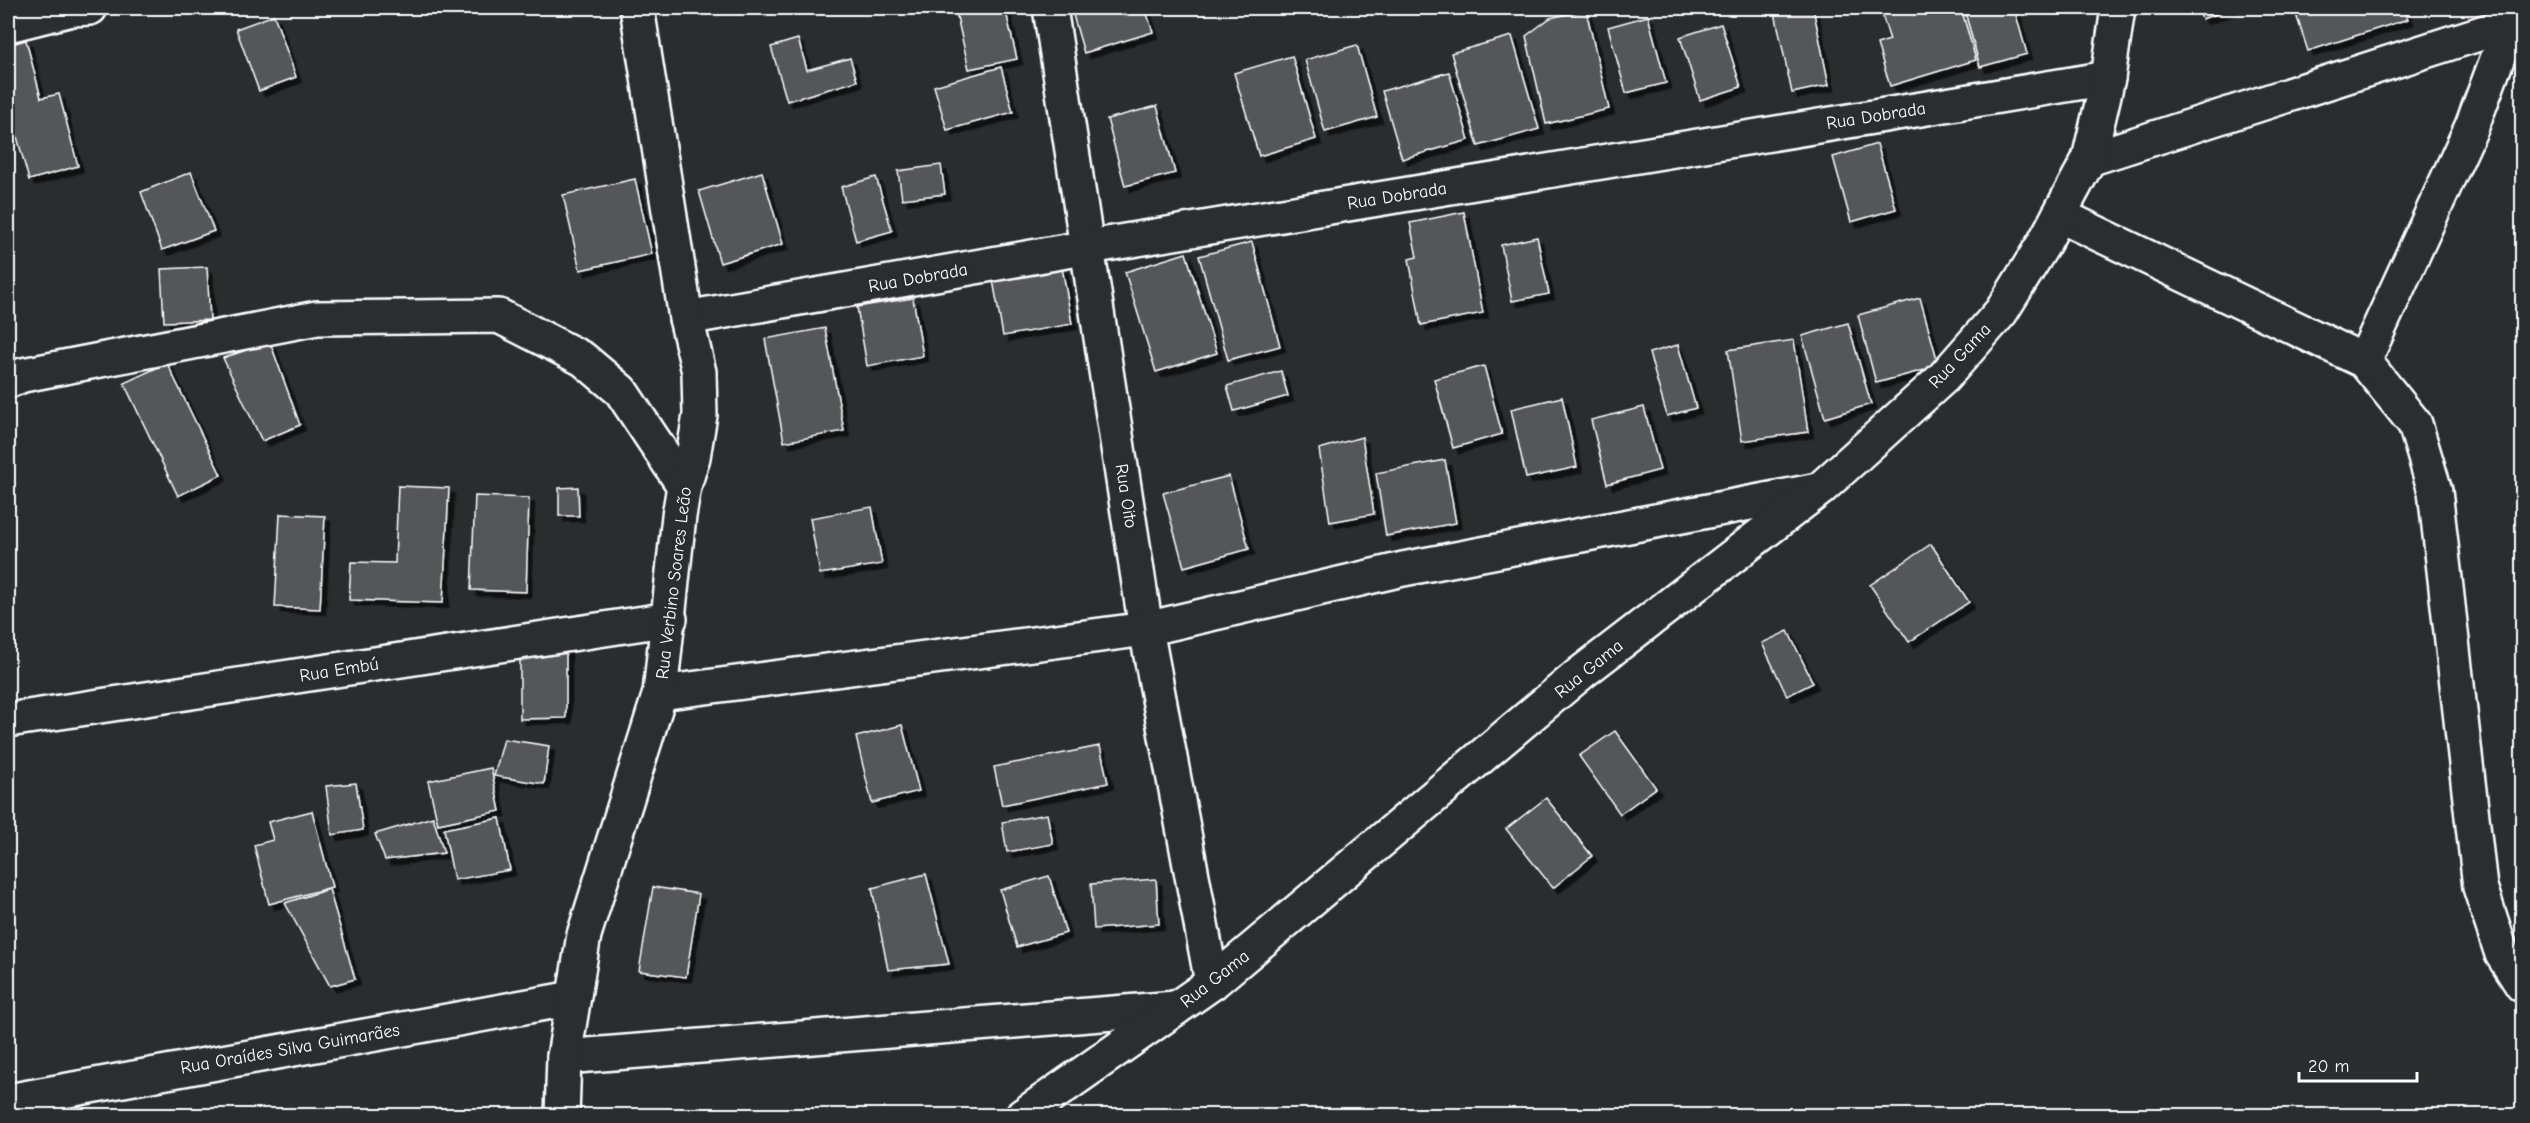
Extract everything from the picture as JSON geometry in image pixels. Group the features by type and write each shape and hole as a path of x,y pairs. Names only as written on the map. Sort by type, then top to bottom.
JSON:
{"street":[{"path":"8,25 72,9 90,8"},
{"name":"Rua Verbino Soares Leão","path":"562,1116 564,1058 584,935 660,693 679,516 700,415 699,372 686,318 637,8"},
{"name":"Rua Oito","path":"1050,8 1089,248 1146,629 1212,983"},
{"name":"Rua Gama","path":"1022,1116 1212,983 1581,673 1820,489 1943,378 2001,312 2090,159 2108,78 2118,8"},
{"path":"2090,159 2516,23"},
{"path":"2364,361 2472,126 2516,23"},
{"name":"Rua Dobrada","path":"686,318 1089,248 2108,78"},
{"path":"2059,215 2364,361 2415,424 2434,491 2480,887 2502,954 2523,985"},
{"path":"8,381 23,375 317,318 500,316 583,359 621,391 684,486"},
{"path":"660,693 1146,629 1403,568 1820,489"},
{"name":"Rua Embú","path":"8,720 669,619"},
{"name":"Rua Oraídes Silva Guimarães","path":"8,1101 573,998"},
{"path":"564,1058 1177,1008"}],"building":[{"path":"955,8 1005,8 1017,59 969,69"},
{"path":"1071,8 1145,8 1153,32 1084,53"},
{"path":"1774,8 1813,8 1829,85 1792,93"},
{"path":"1880,8 1961,8 1976,60 1890,86 1877,44 1890,40"},
{"path":"1964,8 2014,8 2027,54 1980,67"},
{"path":"2197,8 2233,8 2202,19"},
{"path":"2294,8 2404,8 2408,19 2308,51"},
{"path":"1586,10 1609,109 1546,124 1526,36 1550,18"},
{"path":"274,15 296,77 259,91 236,29"},
{"path":"1648,16 1666,83 1626,93 1608,27"},
{"path":"1721,24 1741,87 1700,100 1680,37"},
{"path":"1512,36 1539,129 1478,146 1451,53"},
{"path":"798,39 807,70 850,58 857,81 787,101 771,47"},
{"path":"26,40 41,98 59,94 78,166 29,180 8,104 8,45"},
{"path":"1357,45 1377,117 1325,132 1305,60"},
{"path":"1292,56 1316,139 1259,156 1234,73"},
{"path":"1001,67 1013,112 947,130 934,86"},
{"path":"1449,72 1469,140 1402,159 1382,91"},
{"path":"2522,93 2522,120 2516,118"},
{"path":"1157,106 1175,173 1125,186 1107,119"},
{"path":"1877,144 1896,209 1851,222 1833,157"},
{"path":"941,165 945,194 902,199 898,171"},
{"path":"191,172 214,231 162,250 141,192"},
{"path":"762,172 783,244 720,263 699,191"},
{"path":"876,177 892,231 856,241 841,187"},
{"path":"635,179 652,254 580,270 563,195"},
{"path":"1464,212 1483,313 1421,325 1409,259 1417,257 1410,223"},
{"path":"1537,237 1549,294 1512,301 1501,245"},
{"path":"1252,242 1280,346 1228,360 1199,256"},
{"path":"1186,253 1217,353 1156,372 1125,272"},
{"path":"207,267 210,320 164,322 161,269"},
{"path":"1062,267 1072,324 1003,336 993,280"},
{"path":"913,298 923,356 867,366 857,307"},
{"path":"1920,298 1939,366 1876,383 1858,315"},
{"path":"1848,323 1871,404 1825,418 1802,336"},
{"path":"825,328 844,431 784,442 765,339"},
{"path":"1794,340 1808,432 1742,441 1728,350"},
{"path":"270,342 300,425 262,441 223,358"},
{"path":"1678,345 1696,408 1667,416 1649,353"},
{"path":"167,363 221,475 178,496 124,383"},
{"path":"1484,366 1502,434 1453,448 1434,379"},
{"path":"1281,371 1288,396 1234,411 1227,386"},
{"path":"1562,397 1577,467 1526,478 1511,409"},
{"path":"1644,407 1660,470 1607,484 1591,420"},
{"path":"1362,437 1374,514 1330,522 1319,449"},
{"path":"1445,460 1456,523 1386,536 1376,473"},
{"path":"1229,476 1249,549 1184,567 1163,493"},
{"path":"398,486 449,488 443,603 349,600 351,562 395,563"},
{"path":"578,487 579,516 559,516 559,488"},
{"path":"475,496 529,498 526,592 471,590"},
{"path":"872,507 882,564 820,574 810,518"},
{"path":"280,514 325,516 320,609 275,607"},
{"path":"1931,544 1969,602 1909,642 1870,585"},
{"path":"1788,631 1813,683 1787,696 1762,643"},
{"path":"566,646 566,718 520,719 520,647"},
{"path":"902,725 919,791 872,803 856,737"},
{"path":"1615,731 1656,788 1620,814 1579,756"},
{"path":"504,739 549,746 544,784 494,776"},
{"path":"1100,746 1108,783 1002,805 994,767"},
{"path":"491,768 500,811 438,824 428,781"},
{"path":"356,783 363,830 332,835 326,786"},
{"path":"1546,798 1592,856 1553,888 1506,829"},
{"path":"312,811 332,887 269,904 254,845 273,840 268,822"},
{"path":"1047,814 1053,844 1007,852 1002,822"},
{"path":"433,817 444,853 385,860 375,834"},
{"path":"500,818 510,870 454,880 444,829"},
{"path":"926,874 949,964 888,970 872,888"},
{"path":"1049,876 1066,933 1017,947 1000,890"},
{"path":"1156,879 1159,924 1094,929 1091,884"},
{"path":"653,887 699,894 686,977 639,971"},
{"path":"329,889 355,979 330,986 285,903"}]}
